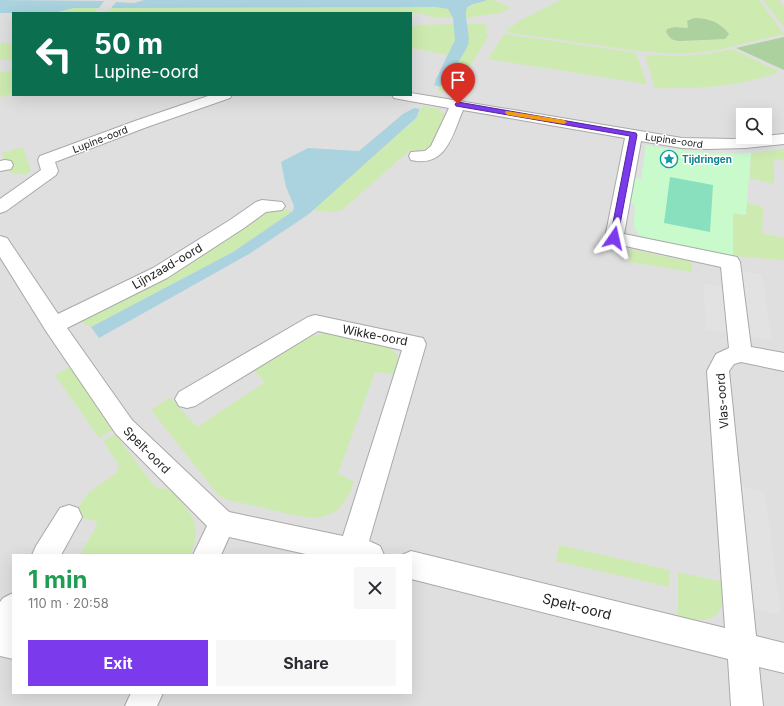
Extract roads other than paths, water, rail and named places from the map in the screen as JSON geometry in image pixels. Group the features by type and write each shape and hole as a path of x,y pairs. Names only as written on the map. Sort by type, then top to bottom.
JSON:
{"street":[{"name":"Lupine-oord","path":"0,207 50,171 46,160 141,124 222,96"},
{"name":"Lupine-oord","path":"406,96 682,143 718,145 748,144 784,139"},
{"path":"417,156 429,156 438,148 458,104"},
{"path":"634,135 614,238 730,262 740,354 784,362"},
{"name":"Lijnzaad-oord","path":"54,325 160,273 237,224 262,206 276,206"},
{"name":"Spelt-oord","path":"0,242 54,325 124,427 222,523"},
{"name":"Wikke-oord","path":"187,399 315,324 415,344 361,553"},
{"name":"Vlas-oord","path":"740,354 731,355 724,359 720,364 718,371 747,706"},
{"path":"47,554 69,517"},
{"path":"207,554 222,523 361,553"},
{"name":"Spelt-oord","path":"412,565 784,658"},
{"path":"0,629 12,610"},
{"path":"0,641 12,644"},
{"path":"141,706 147,694"}],"water":[{"path":"0,0 104,1 99,8 73,8 59,12 0,13"},
{"path":"144,0 487,0 471,5 467,8 466,14 469,35 468,45 460,60 440,87 434,85 455,40 453,18 448,9 436,7 111,8 116,2 134,3"},
{"path":"414,108 420,109 416,118 309,214 249,254 99,338 91,327 233,252 293,211 294,206 286,187 281,162 308,148 359,151 403,114"}],"place":[{"name":"Tijdringen","path":"669,159"}]}
